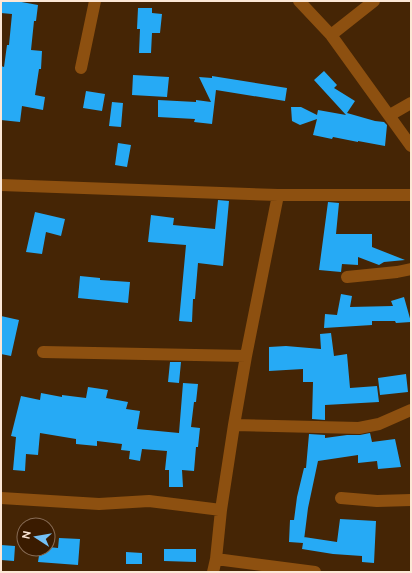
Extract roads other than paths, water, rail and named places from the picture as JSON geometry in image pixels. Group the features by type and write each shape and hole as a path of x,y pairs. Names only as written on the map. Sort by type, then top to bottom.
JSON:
{"street":[{"path":"81,68 95,1"},
{"path":"299,1 331,35 411,146"},
{"path":"331,35 374,1"},
{"path":"390,115 411,103"},
{"path":"1,185 278,195 411,195"},
{"path":"213,572 234,425 278,195"},
{"path":"347,277 397,272 411,269"},
{"path":"43,352 246,356"},
{"path":"234,425 359,428 379,424 411,410"},
{"path":"1,498 100,504 148,501 221,510"},
{"path":"341,498 377,501 411,500"},
{"path":"216,559 315,572"}]}
